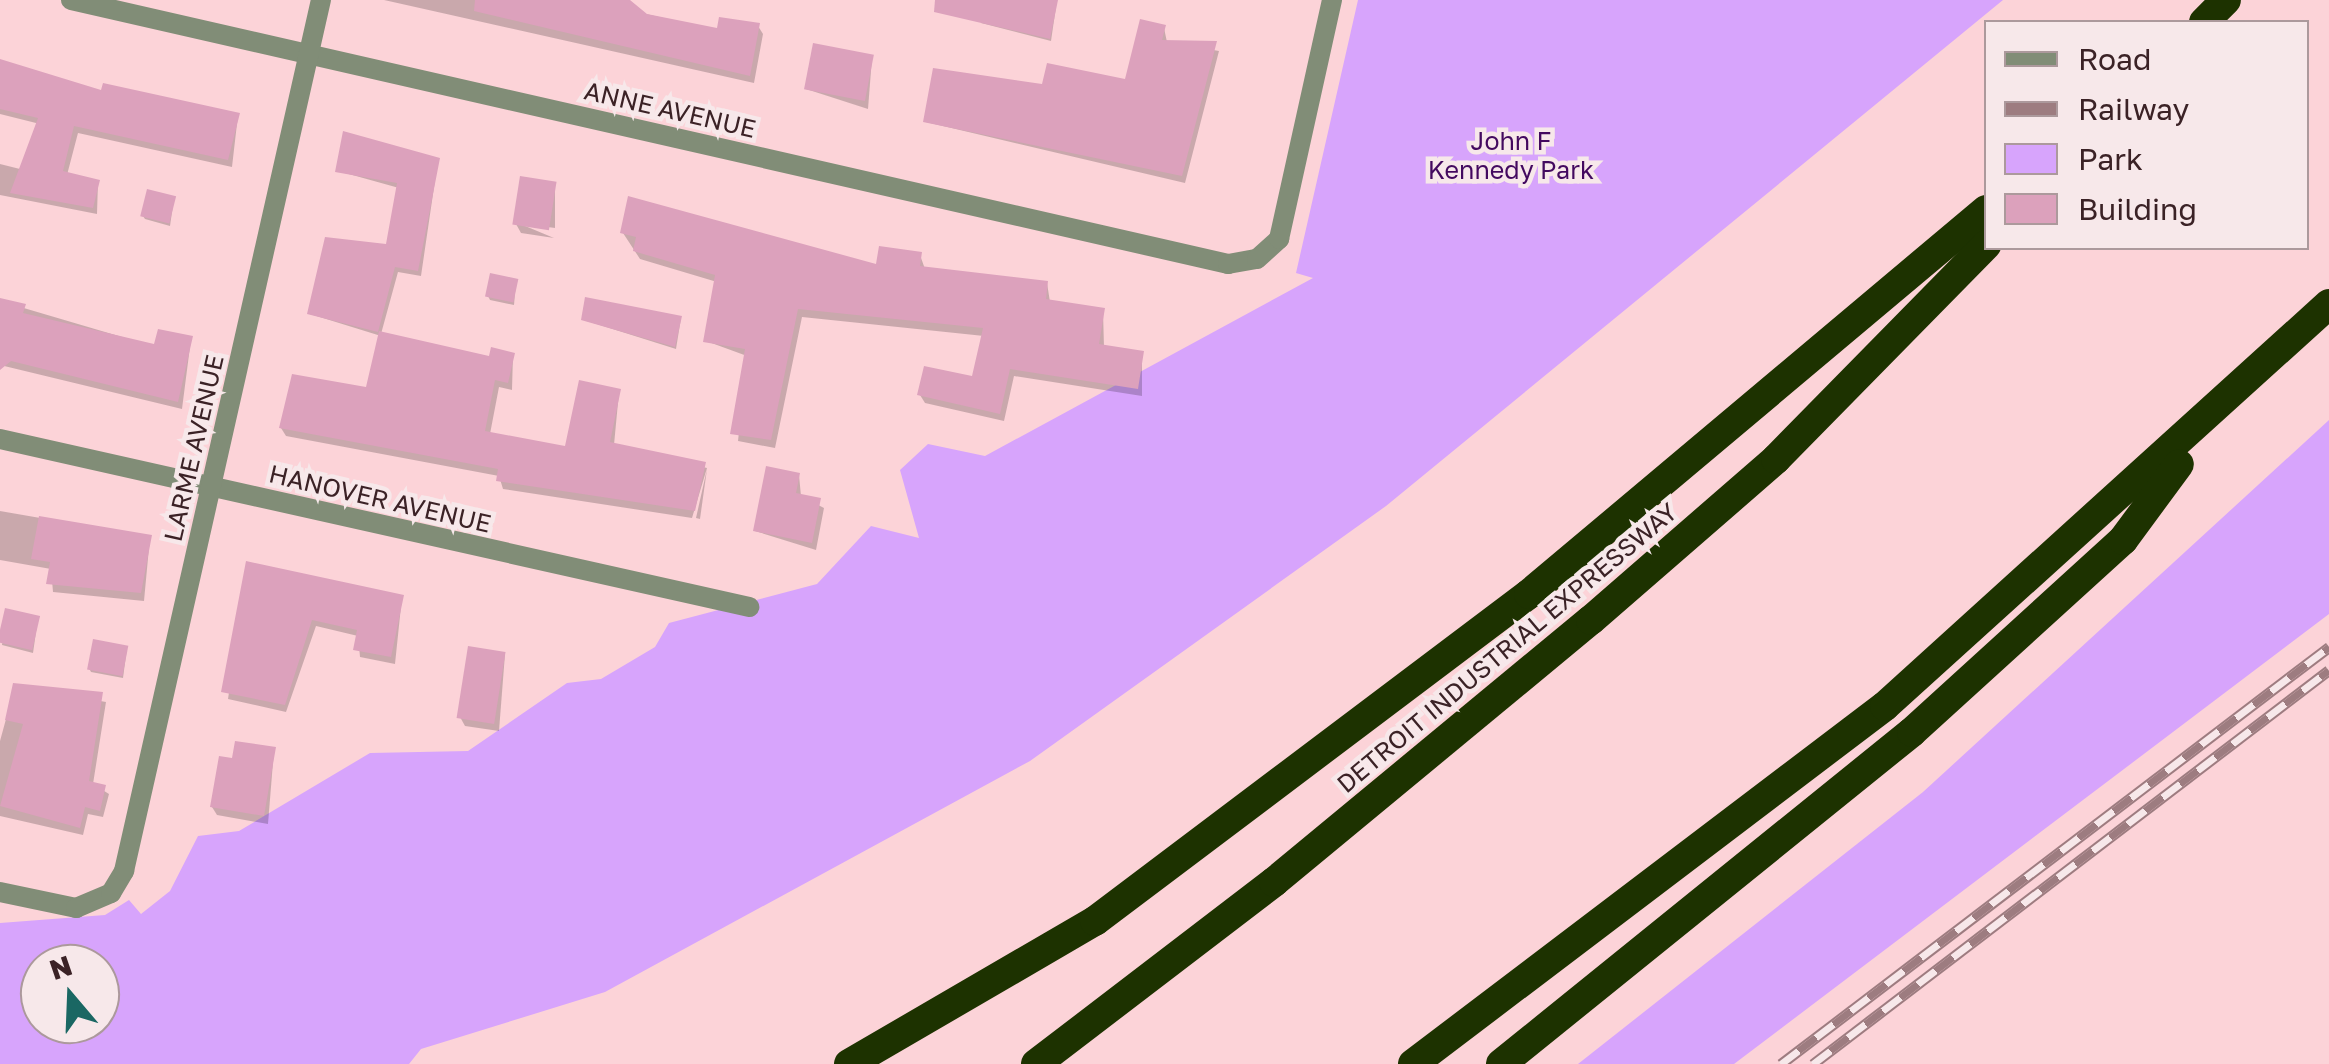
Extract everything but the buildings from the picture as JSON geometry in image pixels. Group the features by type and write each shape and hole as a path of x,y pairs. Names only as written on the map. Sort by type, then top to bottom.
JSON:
{"highway":[{"path":"2206,20 2226,0"},
{"path":"850,1064 1095,920 1219,827 1529,594 1984,212"},
{"name":"DETROIT INDUSTRIAL EXPRESSWAY","path":"1036,1064 1274,882 1591,620 1776,459 1984,247"},
{"path":"1412,1064 1885,706 2213,417 2329,304"},
{"path":"1501,1064 1982,668 2123,540 2213,417"}],"street":[{"name":"ANNE AVENUE","path":"72,0 1228,264 1257,259 1278,239 1332,0"},
{"name":"LARME AVENUE","path":"0,892 76,908 101,900 124,870 321,0"},
{"name":"HANOVER AVENUE","path":"0,439 749,608"}],"green space":[{"name":"John F Kennedy Park","path":"1358,0 2003,0 1386,506 1030,761 605,992 421,1049 409,1064 0,1064 0,923 105,915 129,900 141,914 170,891 198,836 239,831 370,753 468,751 567,683 601,679 655,647 669,623 817,584 871,526 919,538 900,470 928,444 985,456 1313,278 1296,273"},
{"path":"2329,420 2329,614 1734,1064 1578,1064 1923,792"}],"railway":[{"path":"1781,1064 2329,647"},
{"path":"1813,1064 2329,670"}]}
